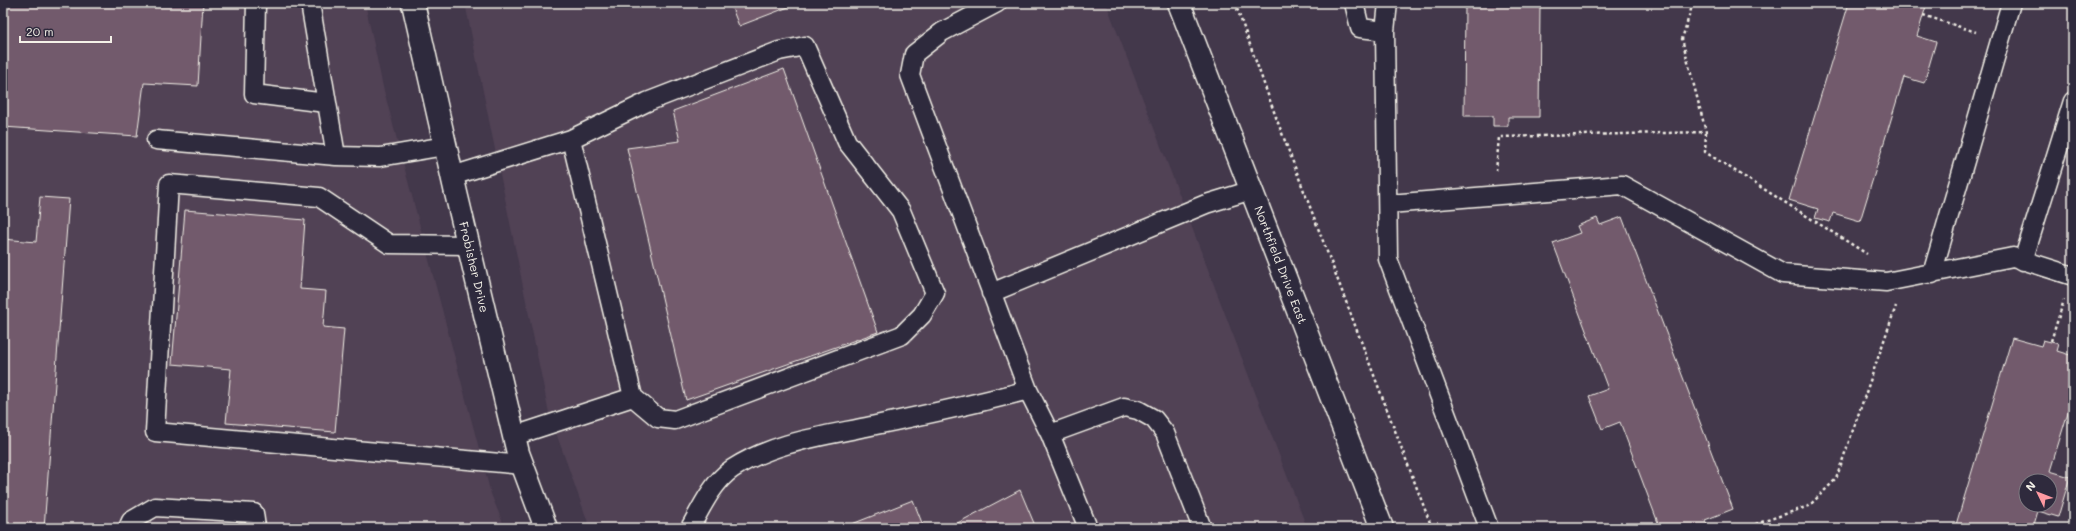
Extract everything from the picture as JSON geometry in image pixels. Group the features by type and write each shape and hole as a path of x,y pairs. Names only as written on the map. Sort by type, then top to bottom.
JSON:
{"street":[{"name":"Frobisher Drive","path":"413,3 468,245 514,436 546,528"},
{"name":"Northfield Drive East","path":"1179,3 1382,528"}],"lane":[{"path":"256,3 254,94 326,103"},
{"path":"310,3 336,156"},
{"path":"997,3 942,32 914,54 910,75 1028,390 1050,434 1088,528"},
{"path":"1354,3 1360,28 1385,31"},
{"path":"1388,3 1385,31 1389,204 1388,259 1489,528"},
{"path":"1932,274 2011,3"},
{"path":"452,176 571,139 647,102 779,51 805,46 847,142 901,211 935,293 922,315 902,335 676,420 658,418 632,397 571,139"},
{"path":"2024,261 2073,101"},
{"path":"156,140 336,156 380,157 445,146"},
{"path":"468,245 389,244 319,197 169,184 155,432 523,465"},
{"path":"1389,204 1622,185 1783,274 1886,282 2013,257 2073,276"},
{"path":"991,293 1206,204 1252,190"},
{"path":"690,528 710,493 731,470 766,451 814,439 967,406 1028,390"},
{"path":"514,436 632,397"},
{"path":"1050,434 1124,407 1138,410 1154,419 1165,433 1202,528"},
{"path":"128,528 131,521 154,507 254,513 256,528"}],"path":[{"path":"1236,3 1277,120 1432,528"},
{"path":"1693,3 1682,39 1706,132 1705,152 1906,278 1836,479 1809,506 1744,528"},
{"path":"1923,15 2001,39"},
{"path":"1494,195 1498,137 1706,132"},
{"path":"2051,341 2073,276"}],"shaded area":[{"path":"3,3 365,3 383,87 491,494 505,528 3,528"},
{"path":"465,3 1106,3 1307,528 590,528 549,413"}],"building":[{"path":"3,3 203,3 198,86 144,83 137,136 3,127"},
{"path":"730,3 799,3 739,26"},
{"path":"1465,3 1540,3 1539,117 1508,117 1508,126 1493,126 1493,116 1464,116"},
{"path":"1849,3 1927,3 1917,36 1936,42 1924,83 1904,77 1860,221 1833,213 1830,222 1815,218 1818,209 1789,200"},
{"path":"784,69 878,332 686,400 627,148 680,141 673,111"},
{"path":"40,197 69,199 44,528 3,528 3,239 36,242"},
{"path":"185,210 305,220 300,289 326,291 323,327 344,329 335,432 226,423 231,369 172,364"},
{"path":"1622,217 1733,509 1705,520 1708,528 1691,528 1690,526 1683,528 1660,528 1620,422 1602,429 1589,396 1608,389 1553,243 1580,233 1577,226 1597,218 1600,225"},
{"path":"2012,338 2041,346 2043,340 2059,344 2057,351 2073,356 2073,396 2050,471 2057,473 2018,473 2018,513 2037,513 2033,528 1955,528"},
{"path":"2058,473 2070,477 2058,517 2045,513 2058,513"},
{"path":"1020,490 1036,528 948,528"},
{"path":"913,500 924,528 842,528"}]}
